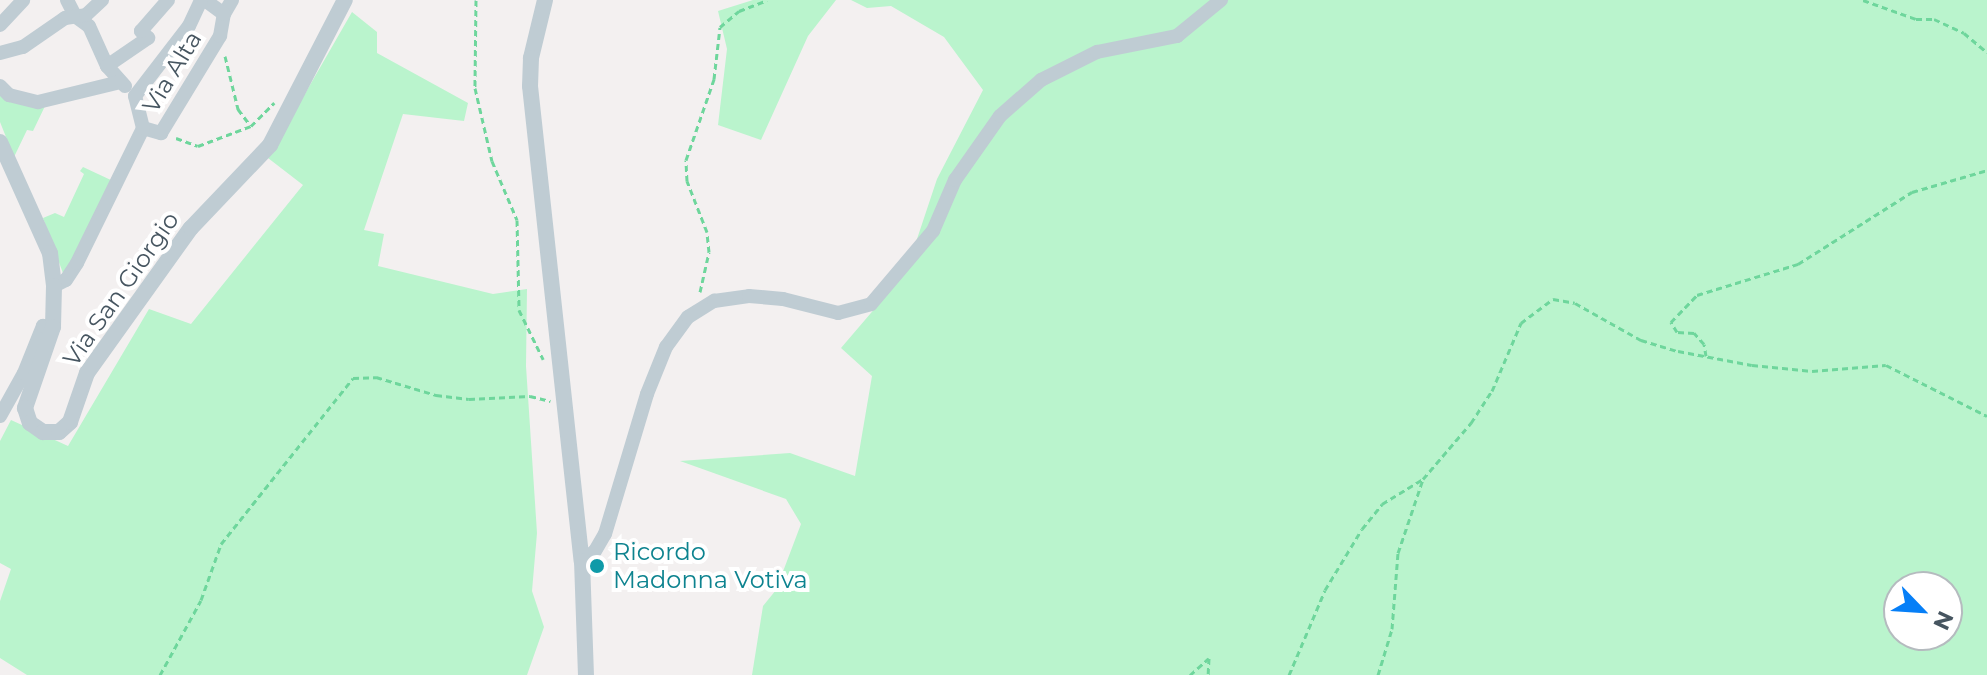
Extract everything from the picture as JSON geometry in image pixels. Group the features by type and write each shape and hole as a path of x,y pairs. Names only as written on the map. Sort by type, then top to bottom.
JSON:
{"street":[{"path":"0,25 23,0"},
{"path":"54,286 66,280 77,263 143,128 135,96 107,66 89,26 75,16 67,0"},
{"path":"0,53 23,47 65,18 86,15 102,0"},
{"path":"107,66 148,38 141,31 168,0"},
{"name":"Via Alta","path":"143,128 161,133 220,36 224,14 232,0"},
{"name":"Via San Giorgio","path":"0,142 50,253 54,286 53,327 25,408 30,423 43,432 59,432 70,422 87,373 173,252 191,228 270,145 345,0"},
{"path":"545,0 531,58 530,86 582,561 586,675"},
{"path":"582,561 595,551 605,534 647,394 666,347 688,317 714,301 749,296 783,299 838,313 871,304 933,231 955,180 1000,116 1041,80 1097,52 1177,36 1221,0"},
{"path":"135,96 189,26 198,1"},
{"name":"Via Alta","path":"198,1 224,14"},
{"path":"0,86 9,95 38,102 120,82"},
{"path":"0,416 43,326 53,327"}],"path":[{"path":"476,0 475,88 492,161 517,220 519,310 545,364"},
{"path":"688,317 698,297 709,252 703,217 687,181 686,160 714,79 717,35 725,20 767,0"},
{"path":"1863,0 1916,19 1934,19 1964,33 1987,52"},
{"path":"161,133 198,146 251,126 238,109 220,36"},
{"path":"1706,357 1704,344 1694,333 1677,332 1671,322 1697,295 1798,264 1912,192 1987,170"},
{"path":"1289,675 1325,590 1362,529 1382,504 1423,479 1471,423 1492,391 1521,323 1553,299 1575,303 1641,340 1706,357 1812,371 1886,365 1913,375 1987,416"},
{"path":"160,675 195,612 221,544 353,378 376,377 436,395 469,399 530,396 565,404"},
{"path":"1378,675 1392,629 1398,553 1423,479"},
{"path":"1190,675 1209,658 1208,675"}],"green space":[{"path":"753,0 836,0 808,36 761,140 718,125 727,49 718,11"},
{"path":"851,0 1987,0 1987,675 752,675 763,606 776,590 801,524 786,499 680,461 790,453 855,476 872,376 841,348 906,272 937,179 983,90 944,37 891,6 867,8"},
{"path":"352,12 377,32 377,53 468,103 464,121 403,114 364,230 384,234 378,266 493,294 527,289 526,366 537,533 532,591 544,627 527,675 27,675 0,658 0,601 11,569 0,563 0,441 11,420 68,446 149,309 191,324 303,185 268,158"},
{"path":"0,91 46,104 33,131 27,130 14,157 0,122"},
{"path":"83,167 113,181 64,276 43,218 55,213 64,217 84,174 80,171"}],"place":[{"name":"Ricordo Madonna Votiva","path":"597,566"}]}
